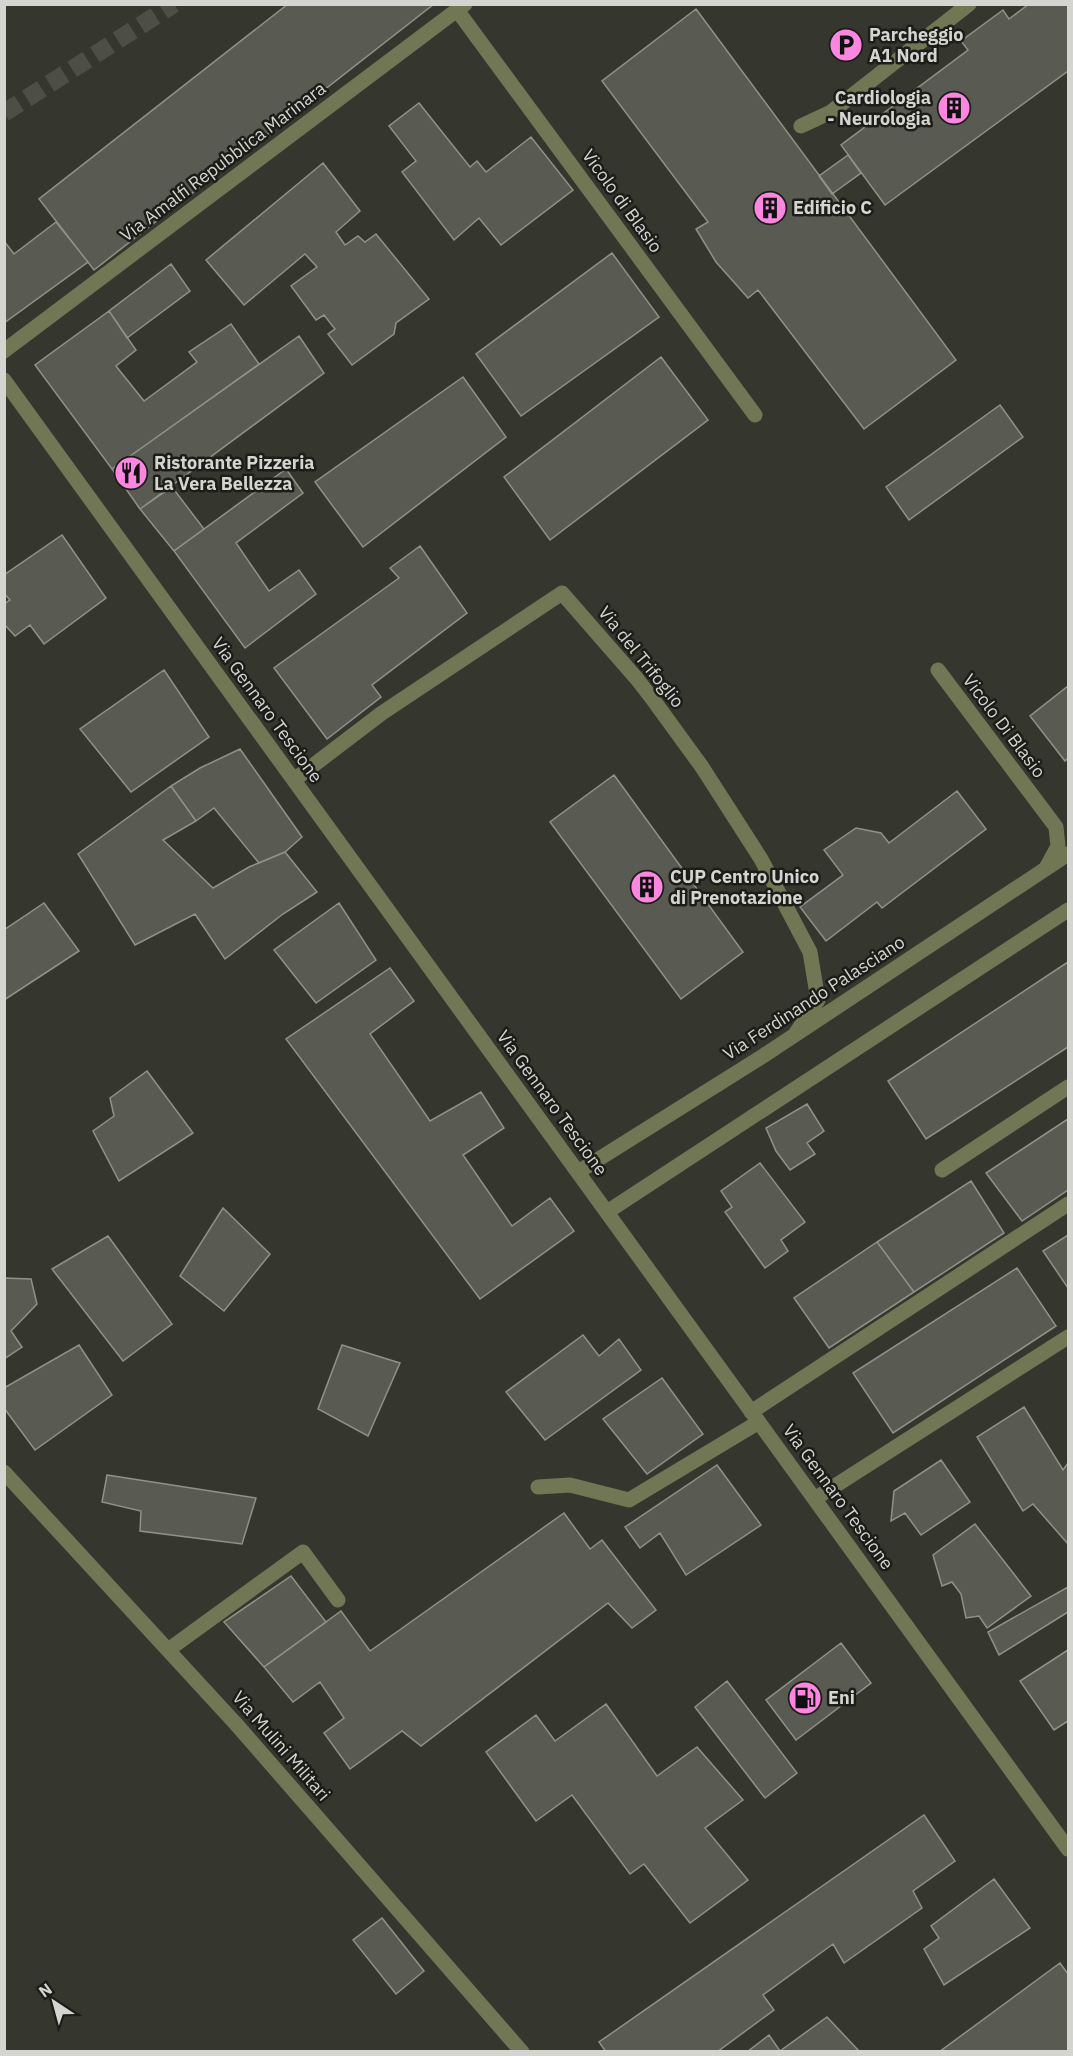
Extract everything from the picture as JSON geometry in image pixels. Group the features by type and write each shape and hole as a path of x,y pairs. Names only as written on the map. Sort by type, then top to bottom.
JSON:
{"street":[{"path":"801,126 831,112 969,4"},
{"name":"Via Amalfi Repubblica Marinara","path":"4,351 461,7"},
{"name":"Vicolo di Blasio","path":"461,7 755,415"},
{"name":"Via Gennaro Tescione","path":"4,380 816,1498 1068,1849"},
{"name":"Via del Trifoglio","path":"294,780 382,713 562,592 637,679 702,767 772,878 810,952 819,1000 796,1033"},
{"name":"Vicolo Di Blasio","path":"938,670 1056,827 1058,846 1046,868"},
{"name":"Via Ferdinando Palasciano","path":"578,1172 796,1033 1068,854"},
{"path":"607,1212 1068,910"},
{"path":"942,1170 1068,1087"},
{"path":"538,1487 570,1485 629,1500 1068,1204"},
{"path":"816,1498 1068,1337"},
{"name":"Via Mulini Militari","path":"4,1472 236,1724 522,2052"},
{"path":"168,1650 303,1552 338,1600"}],"building":[{"path":"288,4 434,4 94,270 39,199"},
{"name":"Cardiologia - Neurologia","path":"1029,4 1068,4 1068,71 885,205 841,145 968,50 961,41 1003,10 1009,19"},
{"name":"Edificio C","path":"696,9 956,360 864,429 758,290 748,298 716,262 696,229 708,222 602,81"},
{"path":"419,103 470,167 477,161 486,172 531,137 573,190 501,245 479,218 454,240 402,172 416,161 389,126"},
{"path":"848,155 861,173 832,194 819,176"},
{"path":"323,163 360,211 336,232 345,245 358,236 365,242 376,234 429,299 396,323 394,334 352,365 328,334 335,329 324,315 316,320 291,286 317,267 305,254 244,305 206,260"},
{"path":"56,222 88,262 4,323 4,241 14,254"},
{"path":"612,253 659,317 521,416 476,354"},
{"path":"171,264 190,291 127,338 109,311"},
{"path":"109,311 136,350 116,366 144,401 197,362 189,352 231,324 259,364 112,469 35,365"},
{"path":"299,336 324,373 140,509 112,469"},
{"path":"661,357 708,420 550,540 504,477"},
{"path":"463,377 506,437 363,547 315,482"},
{"path":"1000,405 1023,437 909,520 886,487"},
{"path":"286,469 303,493 236,543 269,591 299,570 316,594 245,648 174,551"},
{"path":"172,487 204,529 174,551 140,509"},
{"path":"62,535 106,598 44,644 30,625 15,636 4,624 4,604 10,600 4,593 4,575"},
{"path":"420,546 467,613 372,685 381,697 327,739 274,668 399,578 390,568"},
{"path":"164,670 209,737 131,792 80,729"},
{"path":"1068,686 1068,758 1065,761 1030,716"},
{"path":"240,749 302,837 285,852 259,863 214,808 196,821 171,786 200,768"},
{"name":"CUP Centro Unico di Prenotazione","path":"614,775 743,952 681,999 550,822"},
{"path":"171,786 196,821 163,840 213,888 249,867 285,852 317,892 283,914 225,959 195,914 135,945 78,854"},
{"path":"957,791 986,829 882,908 877,902 826,941 800,907 843,875 824,850 856,828 881,833 889,843"},
{"path":"44,903 79,951 4,1000 4,930"},
{"path":"339,903 376,960 316,1003 274,950"},
{"path":"1068,962 1068,1047 926,1139 888,1081"},
{"path":"390,968 414,1001 370,1034 430,1121 481,1092 504,1128 463,1155 512,1226 550,1198 574,1231 480,1299 286,1039"},
{"path":"147,1071 193,1133 119,1181 93,1131 114,1116 110,1098"},
{"path":"807,1104 824,1131 807,1143 815,1154 790,1170 776,1151 766,1128"},
{"path":"1068,1119 1068,1190 1022,1221 986,1173"},
{"path":"760,1163 805,1222 781,1240 788,1251 765,1268 725,1212 732,1207 721,1191"},
{"path":"971,1181 1004,1233 914,1292 877,1242"},
{"path":"223,1208 270,1254 224,1311 180,1276"},
{"path":"1068,1235 1068,1288 1043,1251"},
{"path":"108,1236 172,1324 123,1361 52,1269"},
{"path":"877,1242 914,1292 829,1348 794,1298"},
{"path":"1017,1268 1056,1326 893,1433 853,1373"},
{"path":"4,1278 31,1279 37,1304 11,1331 22,1347 4,1359"},
{"path":"583,1335 599,1356 619,1339 641,1370 545,1440 506,1392"},
{"path":"79,1345 112,1395 35,1450 4,1408 4,1388"},
{"path":"342,1345 400,1363 368,1436 318,1409"},
{"path":"662,1378 703,1434 647,1474 603,1419"},
{"path":"1024,1407 1063,1470 1068,1463 1068,1544 1033,1504 1023,1511 977,1437"},
{"path":"941,1460 970,1502 921,1535 905,1513 891,1521 894,1491"},
{"path":"717,1465 761,1525 686,1575 660,1533 640,1548 625,1527"},
{"path":"107,1475 256,1498 242,1544 140,1531 141,1511 102,1502"},
{"path":"564,1513 590,1549 602,1540 656,1610 632,1628 608,1603 421,1746 402,1731 350,1769 324,1733 344,1718 320,1682 293,1702 264,1667 341,1611 370,1651"},
{"path":"975,1524 1031,1596 987,1628 979,1616 966,1618 961,1594 952,1582 942,1586 933,1555"},
{"path":"291,1576 326,1622 264,1667 224,1622"},
{"path":"1068,1587 1068,1612 999,1655 988,1632"},
{"path":"841,1643 871,1683 796,1740 766,1700"},
{"path":"1068,1650 1068,1721 1054,1730 1020,1681"},
{"path":"727,1681 797,1773 765,1798 695,1707"},
{"path":"606,1704 657,1776 697,1747 743,1800 705,1828 748,1880 690,1923 644,1864 630,1874 572,1795 536,1821 486,1752 536,1715 555,1741"},
{"path":"924,1815 955,1861 913,1891 922,1908 844,1963 833,1944 763,1995 774,2010 717,2052 606,2052 599,2042"},
{"path":"994,1879 1030,1928 944,1985 924,1949 939,1938 931,1926"},
{"path":"382,1918 424,1971 396,1994 353,1940"},
{"path":"1060,1963 1068,1974 1068,2052 939,2052"},
{"path":"827,2017 858,2050 856,2052 747,2052 769,2035 780,2051"}],"tunnel":[{"path":"4,113 174,4"}],"place":[{"name":"Parcheggio A1 Nord","path":"846,45"},
{"name":"Cardiologia - Neurologia","path":"954,108"},
{"name":"Edificio C","path":"770,208"},
{"name":"Ristorante Pizzeria La Vera Bellezza","path":"131,473"},
{"name":"CUP Centro Unico di Prenotazione","path":"647,887"},
{"name":"Eni","path":"805,1698"}]}
